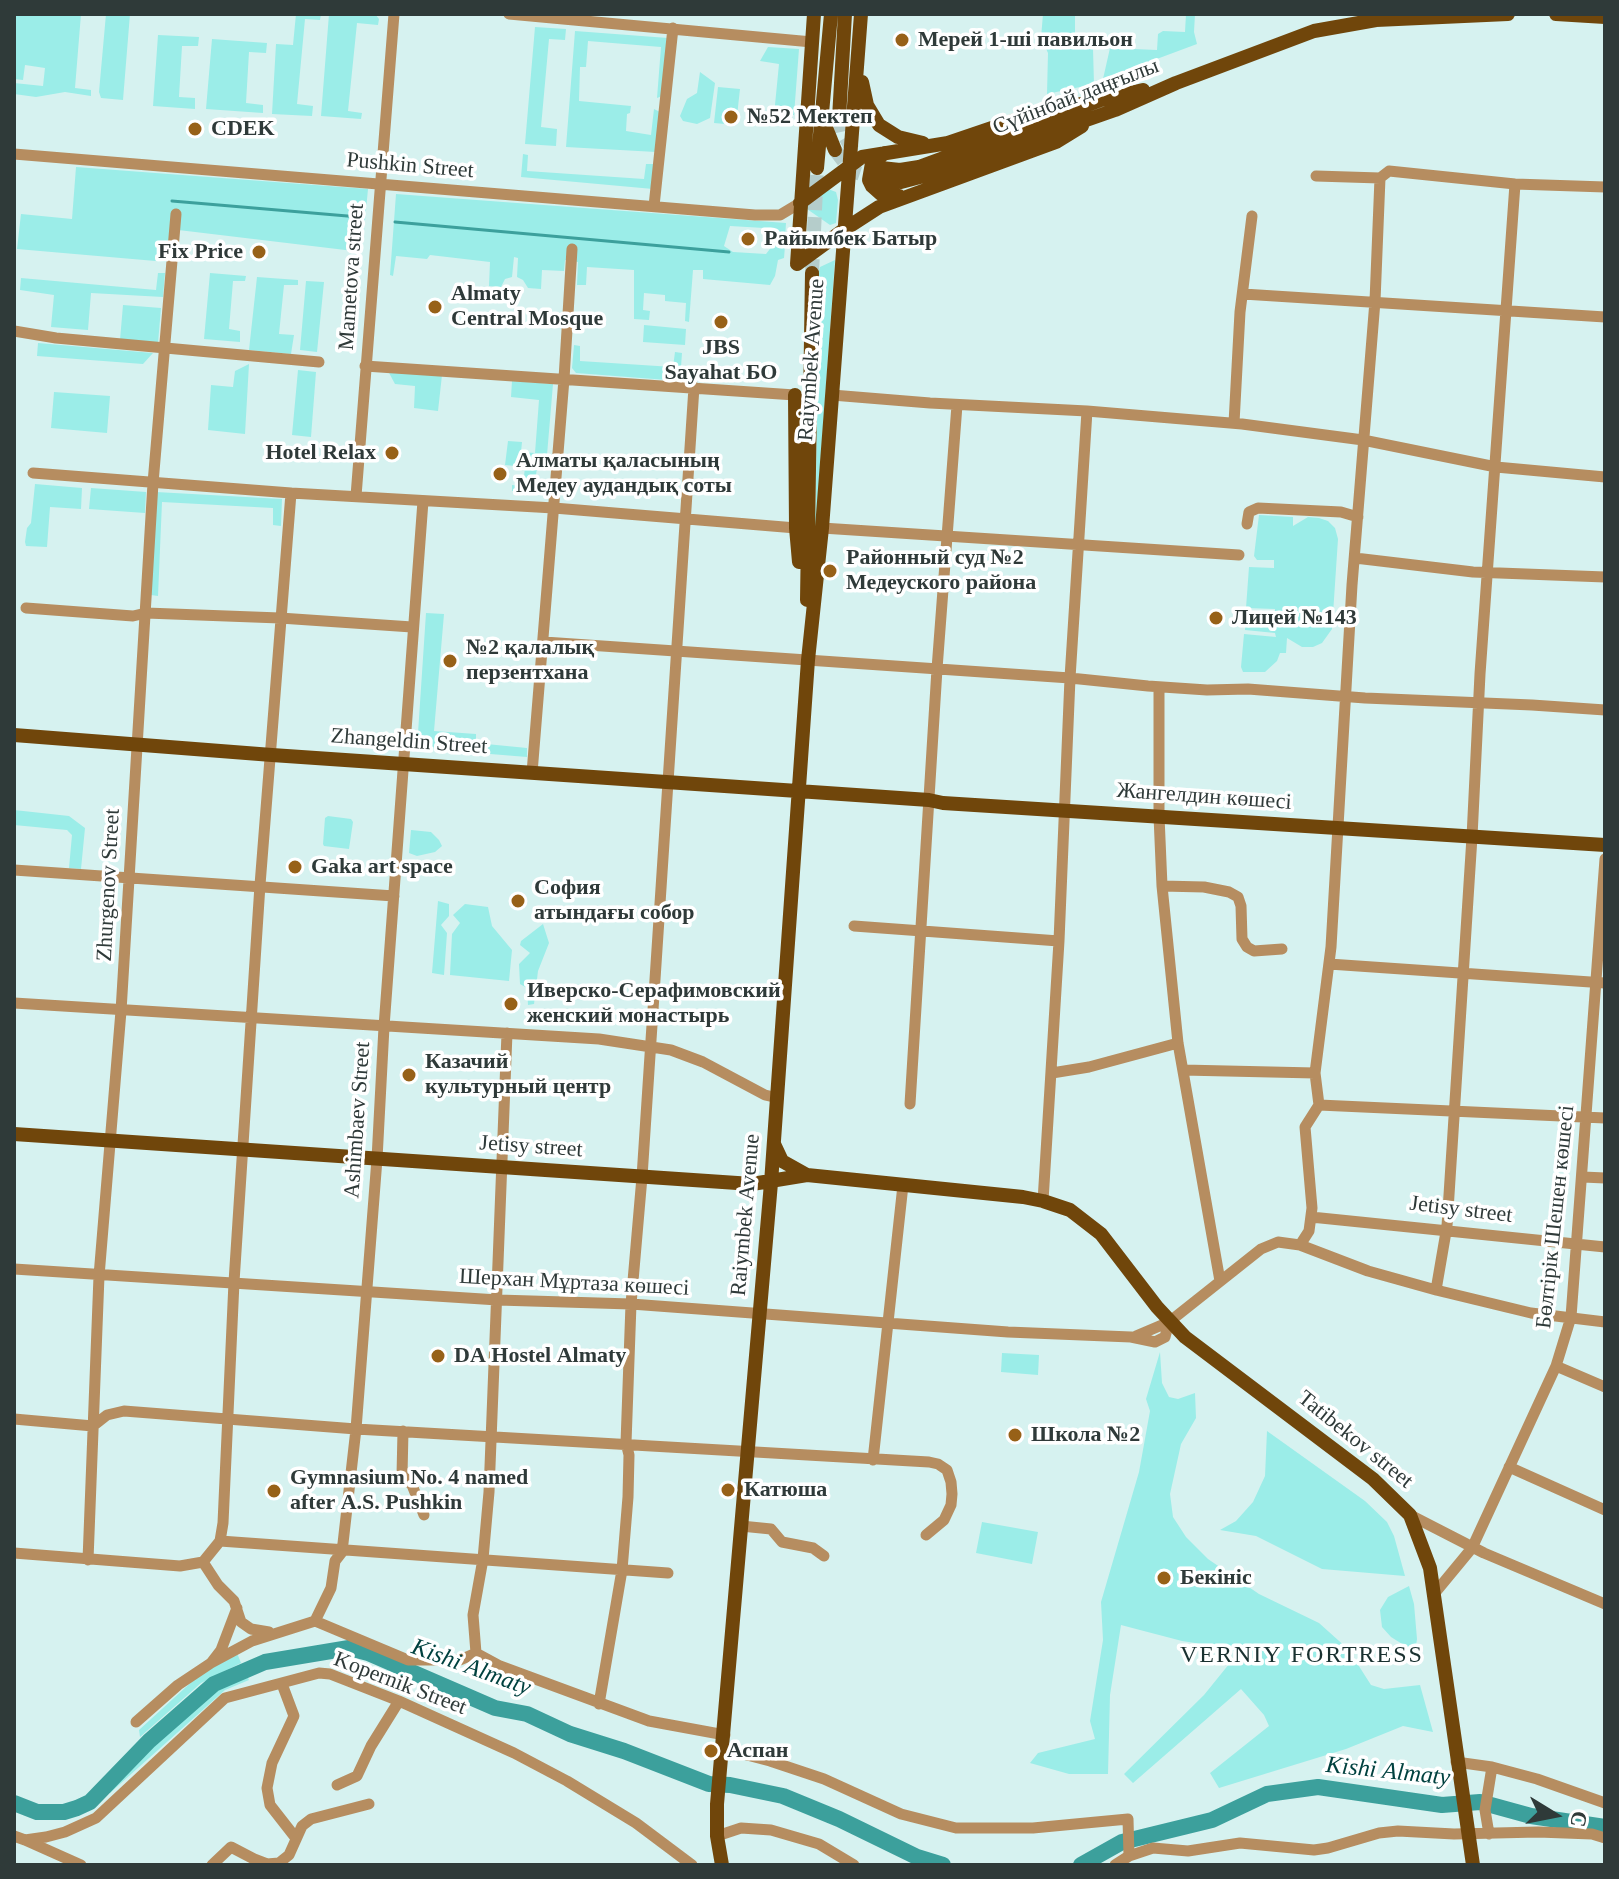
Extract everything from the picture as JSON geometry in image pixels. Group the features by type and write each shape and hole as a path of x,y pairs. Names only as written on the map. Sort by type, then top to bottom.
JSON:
{"main road":[{"name":"Raiymbek Avenue","path":"814,14 797,264 845,229"},
{"path":"817,168 831,14"},
{"path":"839,118 845,14"},
{"name":"Raiymbek Avenue","path":"722,1865 717,1836 717,1804 778,1098 808,660 822,528 861,14"},
{"name":"Сүйінбай даңғылы","path":"880,174 901,182 921,177 1097,109 1314,31 1376,20 1508,14"},
{"path":"1556,14 1605,17"},
{"path":"860,36 864,96 879,125 898,137 939,144"},
{"path":"824,105 824,122 835,150"},
{"path":"800,203 862,157 960,140 1048,109 1097,109"},
{"path":"845,229 879,207 904,196 1056,142 1097,109"},
{"path":"889,152 872,163 869,180 881,194 904,196"},
{"name":"Raiymbek Avenue","path":"808,660 812,273"},
{"name":"Raiymbek Avenue","path":"795,395 796,528 807,625"},
{"name":"Zhangeldin Street","path":"14,735 800,792"},
{"name":"Жангелдин көшесі","path":"800,792 1605,845"},
{"name":"Jetisy street","path":"14,1134 752,1184 807,1175 1043,1201"},
{"path":"774,1144 782,1161 807,1175"},
{"name":"Tatibekov street","path":"1043,1201 1070,1210 1101,1234 1169,1322 1185,1337 1373,1479 1410,1515 1430,1568 1473,1865"}],"street":[{"name":"Mametovа street","path":"356,496 394,14"},
{"path":"509,14 812,42"},
{"path":"654,206 673,28"},
{"name":"Pushkin Street","path":"14,154 771,216 780,215 800,203"},
{"path":"1316,176 1380,178 1389,171 1515,184 1561,183 1605,187"},
{"path":"1300,1245 1309,1231 1311,1217 1305,1127 1319,1105 1315,1073 1329,964 1345,697 1375,301 1380,178"},
{"path":"1436,1290 1446,1232 1515,184"},
{"name":"Zhurgenov Street","path":"88,1560 99,1276 121,1011 153,483 176,214"},
{"path":"1234,423 1240,312 1252,216"},
{"path":"532,773 572,249"},
{"path":"1243,294 1605,317"},
{"path":"14,331 319,362"},
{"path":"365,366 795,395"},
{"path":"599,1704 622,1570 629,1455 626,1443 631,1304 694,387"},
{"path":"832,395 1234,423 1363,440 1496,467 1605,477"},
{"path":"910,1104 957,405"},
{"path":"1043,1201 1087,411"},
{"path":"33,473 291,493 554,508 796,528"},
{"path":"14,1553 180,1566 203,1562 220,1541 260,885 291,493"},
{"name":"Ashimbaev Street","path":"315,1621 331,1588 335,1561 342,1552 356,1429 423,501"},
{"path":"1247,524 1249,512 1258,508 1341,512 1358,517"},
{"path":"822,528 1239,555"},
{"path":"1355,558 1488,573 1605,577"},
{"path":"26,608 133,616 146,613 280,618 412,627"},
{"path":"544,642 1070,678 1159,687 1248,689 1605,710"},
{"path":"1159,687 1162,886 1178,1043 1220,1281"},
{"name":"Бөлтірік Шешен көшесі","path":"1434,1594 1472,1548 1556,1366 1571,1317 1601,982 1605,859"},
{"path":"14,870 394,896"},
{"path":"1162,886 1204,887 1229,892 1238,897 1241,906 1242,939 1247,947 1254,951 1282,949"},
{"path":"854,926 1059,941"},
{"path":"1329,964 1601,982"},
{"path":"14,1003 599,1039 671,1050 703,1062 765,1095 778,1098"},
{"path":"476,1653 473,1615 483,1559 492,1435 507,1033"},
{"path":"1052,1073 1089,1067 1178,1043"},
{"path":"1183,1070 1315,1073"},
{"path":"1319,1105 1605,1118"},
{"path":"1583,1177 1605,1178"},
{"path":"873,1460 903,1185"},
{"name":"Jetisy street","path":"1311,1217 1605,1247"},
{"path":"1169,1322 1261,1249 1278,1242 1300,1245 1368,1271 1436,1290 1531,1313 1605,1322"},
{"name":"Шерхан Мұртаза көшесі","path":"14,1269 498,1300 631,1304 888,1324 1131,1337 1169,1322"},
{"path":"1556,1366 1605,1387"},
{"path":"14,1419 93,1426 107,1415 124,1411 356,1429 747,1450 938,1464 947,1470 951,1482 951,1505 944,1520 926,1535"},
{"path":"403,1431 402,1475 412,1485 424,1515"},
{"path":"1509,1467 1605,1510"},
{"path":"1410,1515 1472,1548 1605,1604"},
{"path":"741,1526 771,1529 782,1542 803,1545 824,1556"},
{"path":"220,1541 668,1573"},
{"path":"203,1562 218,1585 234,1601 241,1622 251,1629 275,1633"},
{"path":"211,1663 227,1639 237,1608"},
{"path":"136,1722 178,1685 211,1663 240,1647 315,1621 408,1660 460,1660 476,1653"},
{"path":"476,1653 500,1666 599,1704 724,1742 824,1779 901,1814 956,1828 1033,1828 1128,1819 1129,1852"},
{"name":"Kopernik Street","path":"19,1838 65,1832 96,1818 225,1698 319,1673 330,1674 399,1701 488,1740 567,1781 636,1823 692,1865"},
{"path":"282,1684 294,1716 272,1763 267,1788 270,1805 295,1837"},
{"path":"337,1785 357,1776 371,1746 399,1701"},
{"path":"1456,1762 1492,1767 1537,1779 1605,1803"},
{"path":"1489,1834 1485,1810 1492,1767"},
{"path":"212,1865 231,1847 267,1864 279,1863 289,1855 295,1837 311,1819 369,1804"},
{"path":"717,1836 741,1828 771,1830 819,1844 854,1865"},
{"path":"1115,1865 1129,1852 1153,1848 1188,1851 1240,1843 1314,1850 1398,1831 1467,1834 1538,1832 1592,1834 1605,1838"},
{"path":"19,1838 81,1865"}],"shaded area":[{"path":"14,14 81,14 75,88 91,90 91,96 65,92 36,97 14,94 14,83 43,86 45,68 25,65 23,80 14,79"},
{"path":"106,14 130,14 123,100 101,98 99,92"},
{"path":"296,14 321,14 320,20 305,19 297,104 313,106 312,116 272,114 276,44 293,45"},
{"path":"329,14 375,14 379,19 378,25 357,23 348,111 362,113 361,119 321,116"},
{"path":"1043,14 1075,14 1075,49 1093,49 1094,84 1047,94 1048,53 1041,38"},
{"path":"1186,14 1195,14 1197,44 1103,79 1110,48 1157,50 1158,34 1163,31 1185,32"},
{"path":"535,27 566,29 565,40 549,39 541,127 557,129 556,146 525,144"},
{"path":"575,31 668,38 662,96 657,98 661,47 588,41 586,67 580,67 579,101 631,106 626,131 651,135 654,109 660,112 656,152 566,147"},
{"path":"158,35 199,37 198,46 182,46 179,97 195,98 195,109 153,106"},
{"path":"212,39 267,43 266,53 249,52 246,103 263,105 263,113 206,109"},
{"path":"768,47 799,49 794,115 774,115 779,64 760,61"},
{"path":"700,72 715,83 710,118 697,124 683,121 680,116 687,99 697,93"},
{"path":"718,87 740,89 736,125 714,123"},
{"path":"523,154 528,155 527,171 644,179 646,164 654,164 653,189 521,177"},
{"path":"76,167 368,189 362,252 170,229 167,262 17,249 21,214 72,219"},
{"path":"828,189 836,192 838,200 836,223 830,225 807,209 807,205"},
{"path":"396,194 786,223 785,238 774,237 773,232 764,228 730,226 724,246 733,252 766,254 773,245 785,246 784,258 778,260 770,285 703,279 703,270 693,270 689,322 685,321 686,303 665,301 665,295 644,293 643,310 650,311 649,320 634,319 634,270 587,267 586,285 577,285 578,262 565,260 564,271 542,270 541,289 528,288 517,277 518,258 514,257 512,277 505,279 501,287 489,286 490,262 430,255 427,259 396,256 393,276 390,275"},
{"path":"835,260 811,586 816,497 818,273 820,267"},
{"path":"158,273 165,273 163,297 91,293 88,330 51,327 54,295 20,290 21,278 156,290"},
{"path":"210,273 246,276 245,281 233,281 229,329 240,331 240,342 204,339"},
{"path":"257,277 298,280 298,285 284,285 279,334 294,335 291,354 249,350"},
{"path":"306,281 324,282 317,352 300,350"},
{"path":"123,305 161,308 158,343 120,340"},
{"path":"644,325 686,329 685,345 643,342"},
{"path":"38,343 153,353 143,364 37,356"},
{"path":"574,345 580,346 580,361 673,367 675,352 682,353 680,381 576,373 572,368"},
{"path":"249,364 245,434 208,430 211,385 233,387 235,371"},
{"path":"298,370 316,372 311,437 292,435"},
{"path":"388,371 442,375 438,411 414,408 415,386 395,384"},
{"path":"512,381 553,384 547,455 538,457 534,494 512,491 512,485 523,486 525,467 505,465 508,441 522,442 521,452 535,453 539,400 511,397"},
{"path":"54,392 110,396 107,433 51,428"},
{"path":"35,484 82,488 81,509 50,507 47,547 26,546 25,542 31,523"},
{"path":"91,488 146,492 145,513 89,509"},
{"path":"156,492 282,499 281,526 273,525 273,508 162,502 158,596 151,595"},
{"path":"1259,515 1293,517 1293,526 1308,517 1319,518 1335,528 1338,539 1332,629 1322,643 1313,647 1302,647 1287,638 1286,653 1280,653 1277,661 1265,672 1243,672 1244,634 1276,637 1275,633 1245,630 1246,612 1275,615 1275,609 1246,608 1249,567 1274,568 1274,560 1257,560 1254,556"},
{"path":"426,613 444,614 434,731 476,734 476,743 527,748 527,757 417,748"},
{"path":"14,810 69,816 85,828 81,869 69,868 72,835 67,830 14,825"},
{"path":"325,818 351,819 353,822 349,849 324,846"},
{"path":"411,830 431,832 442,846 435,852 417,856 409,853"},
{"path":"438,901 449,904 449,916 441,925 447,933 444,975 432,973"},
{"path":"465,904 488,907 492,926 512,950 509,981 450,975 452,934 460,923 453,915"},
{"path":"543,924 549,943 538,971 534,1004 528,1005 527,988 520,984 519,964 530,953 520,945"},
{"path":"1160,1352 1162,1383 1169,1397 1178,1399 1195,1393 1196,1418 1181,1444 1170,1494 1173,1517 1186,1537 1208,1559 1259,1594 1319,1623 1348,1649 1371,1685 1384,1689 1420,1685 1433,1732 1403,1726 1346,1749 1219,1788 1210,1773 1269,1726 1264,1715 1241,1689 1133,1783 1124,1774 1204,1695 1238,1653 1121,1625 1110,1695 1108,1774 1069,1774 1030,1763 1038,1753 1095,1739 1090,1721 1103,1640 1101,1602 1139,1472 1150,1411 1146,1399"},
{"path":"1002,1353 1039,1355 1038,1375 1001,1372"},
{"path":"1267,1431 1365,1501 1387,1522 1405,1576 1322,1569 1256,1536 1220,1530 1236,1521 1253,1502 1265,1476"},
{"path":"982,1522 1038,1532 1032,1564 976,1553"},
{"path":"1409,1586 1414,1604 1415,1652 1391,1637 1382,1627 1380,1610 1388,1597"},
{"path":"237,1653 241,1663 201,1683 140,1737 139,1730 203,1672"},
{"path":"246,1673 249,1680 225,1690 110,1793 105,1789 150,1744 223,1683"}],"waterway":[{"path":"172,201 359,217"},
{"path":"395,222 729,252"},
{"name":"Kіshі Almaty","path":"14,1803 37,1812 64,1812 90,1802 149,1741 214,1684 265,1662 349,1648 368,1653 495,1708 527,1714 570,1734 709,1784 783,1796 917,1857 943,1865"},
{"name":"Kіshі Almaty","path":"1081,1865 1122,1842 1212,1820 1267,1794 1318,1787 1442,1805 1480,1802 1531,1816 1605,1827"}],"tunnel":[{"path":"839,118 842,132 854,152"},
{"path":"835,150 848,167 879,180"},
{"path":"812,273 817,168"}],"place":[{"name":"Мерей 1-ші павильон","path":"902,40"},
{"name":"№52 Мектеп","path":"731,117"},
{"name":"CDEK","path":"195,129"},
{"name":"Райымбек Батыр","path":"748,239"},
{"name":"Fix Price","path":"259,252"},
{"name":"Almaty Central Mosque","path":"435,307"},
{"name":"JBS Sayahat БО","path":"721,322"},
{"name":"Hotel Relax","path":"392,453"},
{"name":"Алматы қаласының Медеу аудандық соты","path":"500,474"},
{"name":"Районный суд №2 Медеуского района","path":"830,571"},
{"name":"Лицей №143","path":"1216,618"},
{"name":"№2 қалалық перзентхана","path":"450,661"},
{"name":"Gaka art space","path":"295,867"},
{"name":"София атындағы собор","path":"518,901"},
{"name":"Иверско-Серафимовский женский монастырь","path":"511,1004"},
{"name":"Казачий культурный центр","path":"409,1075"},
{"name":"DA Hostel Almaty","path":"438,1356"},
{"name":"Школа №2","path":"1015,1435"},
{"name":"Катюша","path":"728,1490"},
{"name":"Gymnasium No. 4 named after A.S. Pushkin","path":"274,1491"},
{"name":"Бекініс","path":"1164,1578"},
{"name":"Аспан","path":"711,1751"}],"district":[{"name":"VERNIY FORTRESS","path":"1302,1656"}]}
